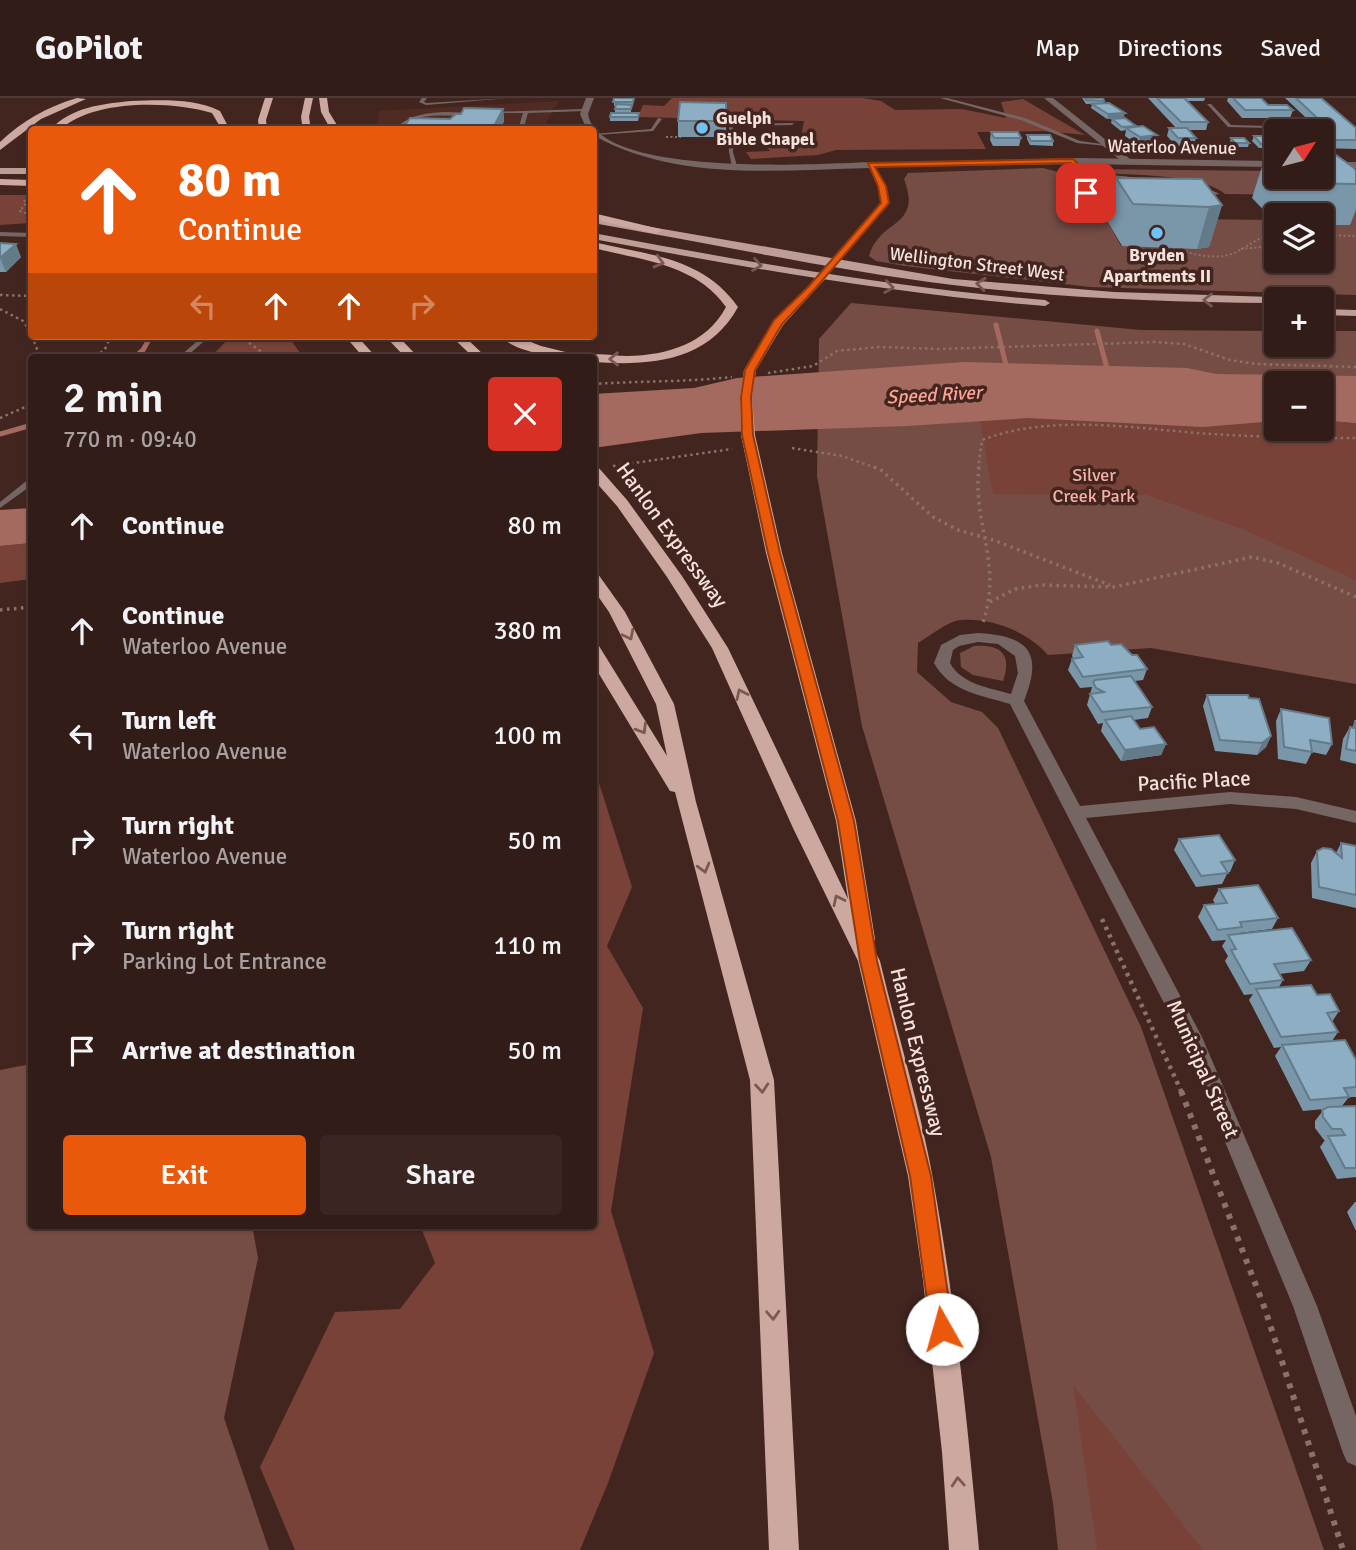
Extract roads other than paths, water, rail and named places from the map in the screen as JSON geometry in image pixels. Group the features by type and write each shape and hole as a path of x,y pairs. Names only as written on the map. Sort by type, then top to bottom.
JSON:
{"highway":[{"path":"0,147 29,120 52,109 87,98"},
{"path":"263,126 269,98"},
{"path":"306,126 305,117 309,98"},
{"path":"323,98 325,112 334,126"},
{"path":"58,126 68,116 87,109 112,103 158,99 178,100 208,107 217,112 224,126"},
{"path":"0,182 28,183"},
{"path":"597,219 656,231"},
{"path":"597,247 679,267 709,280 725,292 732,307 727,322 711,338 682,351 640,358 597,358"},
{"path":"822,277 778,323 750,370 746,397 748,435 774,553 846,821 869,961"},
{"path":"355,340 367,354"},
{"path":"395,340 409,354"},
{"path":"461,340 477,354"},
{"path":"515,340 538,349 564,354"},
{"name":"Hanlon Expressway","path":"600,468 720,648 869,961 920,1176 936,1280 956,1452 964,1550"},
{"path":"597,583 617,612 665,704 687,802 762,1080 783,1550"},
{"path":"597,656 687,802"}],"main road":[{"path":"0,162 28,162"},
{"path":"0,171 28,171"},
{"name":"Wellington Street West","path":"656,231 953,281 1070,294 1264,300"},
{"name":"Wellington Street West","path":"597,237 822,277 966,298 1138,309"},
{"path":"822,277 834,261"},
{"path":"1334,300 1356,301"},
{"path":"1165,310 1264,311"},
{"path":"1334,312 1356,313"}],"street":[{"path":"589,126 584,119 583,110 590,98"},
{"path":"1048,98 1127,161"},
{"name":"Waterloo Avenue","path":"597,134 618,146 646,155 693,163 734,166 1073,161 1264,164"},
{"path":"834,261 885,203 882,186 870,165"},
{"path":"1334,165 1356,165"},
{"path":"970,637 992,638 1013,646 1024,657 1026,664 1016,701 951,677 942,663 946,648 951,643 970,637"},
{"name":"Municipal Street","path":"1016,701 1192,1037 1304,1306 1356,1452"},
{"name":"Pacific Place","path":"1076,813 1230,798 1296,803 1356,817"}],"lane":[{"path":"425,98 421,102 429,104 507,98"},
{"path":"942,98 1035,123 1079,142 1107,145"},
{"path":"1209,105 1230,126 1264,127"},
{"path":"399,126 424,115 583,110"},
{"path":"521,126 526,111"},
{"path":"597,132 653,130 660,119"},
{"path":"734,166 731,125 792,124"},
{"path":"1073,161 1080,169 1087,198"},
{"path":"1080,169 1099,175 1146,180"},
{"path":"1188,185 1209,189 1216,194"},
{"path":"0,234 28,235"},
{"path":"186,354 202,340"},
{"path":"3,505 28,484"}],"water":[{"name":"Speed River","path":"964,362 1187,368 1216,374 1264,375 1264,422 1203,427 1028,418 907,426 701,433 597,447 597,394 694,388 737,378"},
{"path":"1334,376 1356,376 1356,423 1334,421"},
{"path":"28,508 28,543 0,546 0,510"}],"waterway":[{"path":"996,325 1008,373"},
{"path":"1097,331 1109,376"},
{"path":"138,354 149,340"},
{"path":"0,434 28,426"}],"place":[{"name":"Guelph Bible Chapel","path":"702,128"},
{"name":"Bryden Apartments II","path":"1157,233"}],"park label":[{"name":"Silver Creek Park","path":"1094,485"}]}
